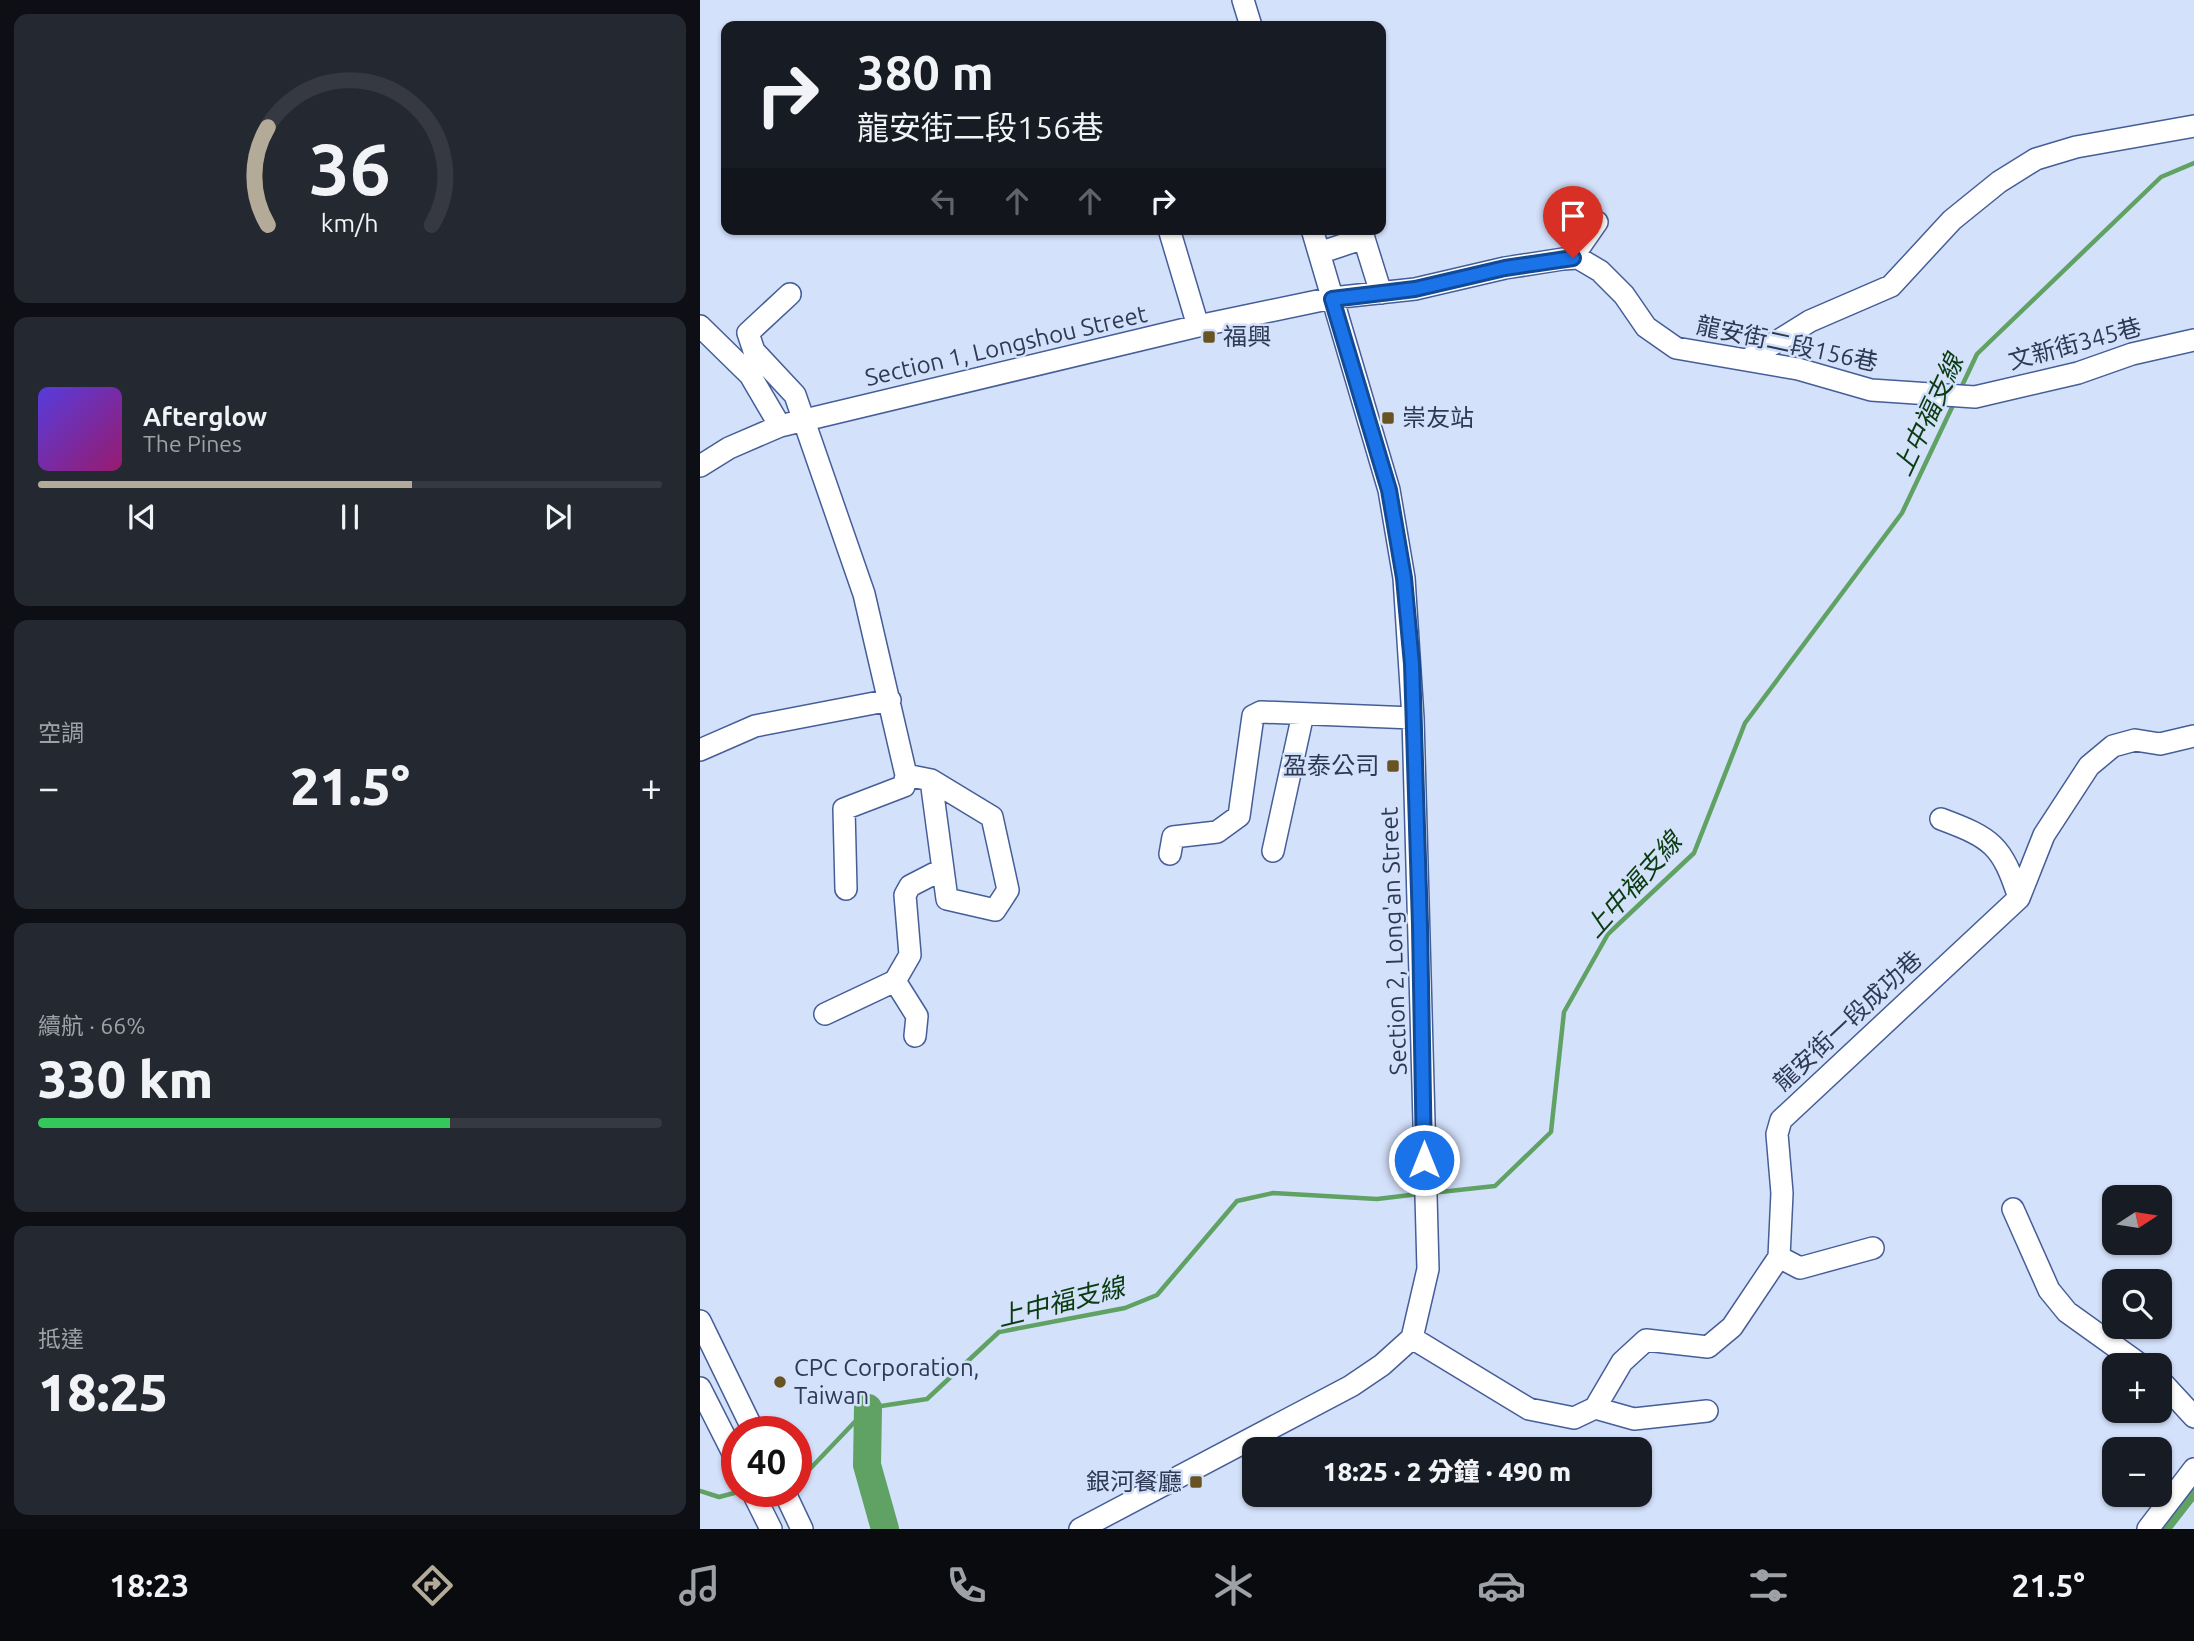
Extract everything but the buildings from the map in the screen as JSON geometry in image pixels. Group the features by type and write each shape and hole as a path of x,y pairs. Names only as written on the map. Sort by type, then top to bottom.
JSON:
{"street":[{"path":"1243,0 1249,21"},
{"path":"1747,360 1810,321 1891,286 1952,220 1999,182 2036,159 2076,147 2194,126"},
{"path":"1332,299 1415,289 1505,268 1573,258 1597,222"},
{"path":"1171,235 1198,326"},
{"name":"Section 2, Long'an Street","path":"1314,235 1389,490 1404,578 1413,718 1424,1043 1428,1269 1412,1338"},
{"path":"1318,253 1361,235"},
{"path":"1363,235 1381,293"},
{"name":"龍安街二段156巷","path":"1573,258 1578,258 1600,271 1623,295 1646,327 1676,348 1798,369 1871,390 1936,394"},
{"path":"790,294 748,333 754,351 795,395 864,594 906,775 904,786 844,810 846,889"},
{"name":"Section 1, Longshou Street","path":"700,466 729,448 780,426 1198,326 1332,299"},
{"path":"700,326 750,375 780,426"},
{"name":"文新街345巷","path":"1936,394 1969,396 2078,373 2132,354 2194,340"},
{"path":"700,750 755,726 890,700"},
{"path":"1170,853 1173,837 1217,832 1239,816 1253,716 1261,712 1413,718"},
{"path":"1273,851 1303,714"},
{"name":"龍安街一段成功巷","path":"1779,1257 1782,1194 1777,1134 1782,1119 2019,898 2044,835 2089,766 2113,746 2135,740 2160,744 2194,736"},
{"path":"906,775 930,779 992,817 1008,890 995,910 947,899 930,779"},
{"path":"1941,819 1976,832 1994,846 2008,863 2019,898"},
{"path":"825,1014 895,981 909,955 905,895 910,886 941,870"},
{"path":"895,981 917,1016 915,1035"},
{"path":"2013,1209 2049,1290 2067,1312 2124,1353"},
{"path":"1080,1529 1351,1386 1382,1365 1412,1338 1529,1409 1574,1418 1595,1408 1622,1362 1646,1340 1708,1347 1732,1327 1779,1257 1800,1268 1873,1248"},
{"path":"700,1321 747,1416"},
{"path":"700,1388 721,1429"},
{"path":"2172,1393 2194,1417"},
{"path":"1595,1408 1634,1419 1707,1410"},
{"path":"2148,1529 2194,1469"},
{"path":"760,1507 771,1529"},
{"path":"791,1507 802,1529"}],"waterway":[{"name":"上中福支線","path":"1960,390 1977,354 2161,177 2194,163"},
{"name":"上中福支線","path":"1431,1193 1495,1186 1551,1132 1564,1012 1608,934 1694,853 1745,723 1902,513 1955,401"},
{"name":"上中福支線","path":"812,1467 868,1408 927,1399 999,1332 1125,1308 1157,1295 1237,1201 1273,1193 1377,1199 1419,1194"},
{"path":"868,1408 867,1465 885,1529"},
{"path":"2162,1529 2194,1488"},
{"name":"上中福支線","path":"700,1491 721,1496"}],"place":[{"name":"福興","path":"1209,337"},
{"name":"崇友站","path":"1388,418"},
{"name":"盈泰公司","path":"1393,766"},
{"name":"CPC Corporation, Taiwan","path":"780,1382"},
{"name":"銀河餐廳","path":"1196,1482"}],"route":[{"path":"1424,1160 1424,1043 1412,664 1404,578 1389,490 1332,299 1415,289 1505,268 1573,258"}]}
